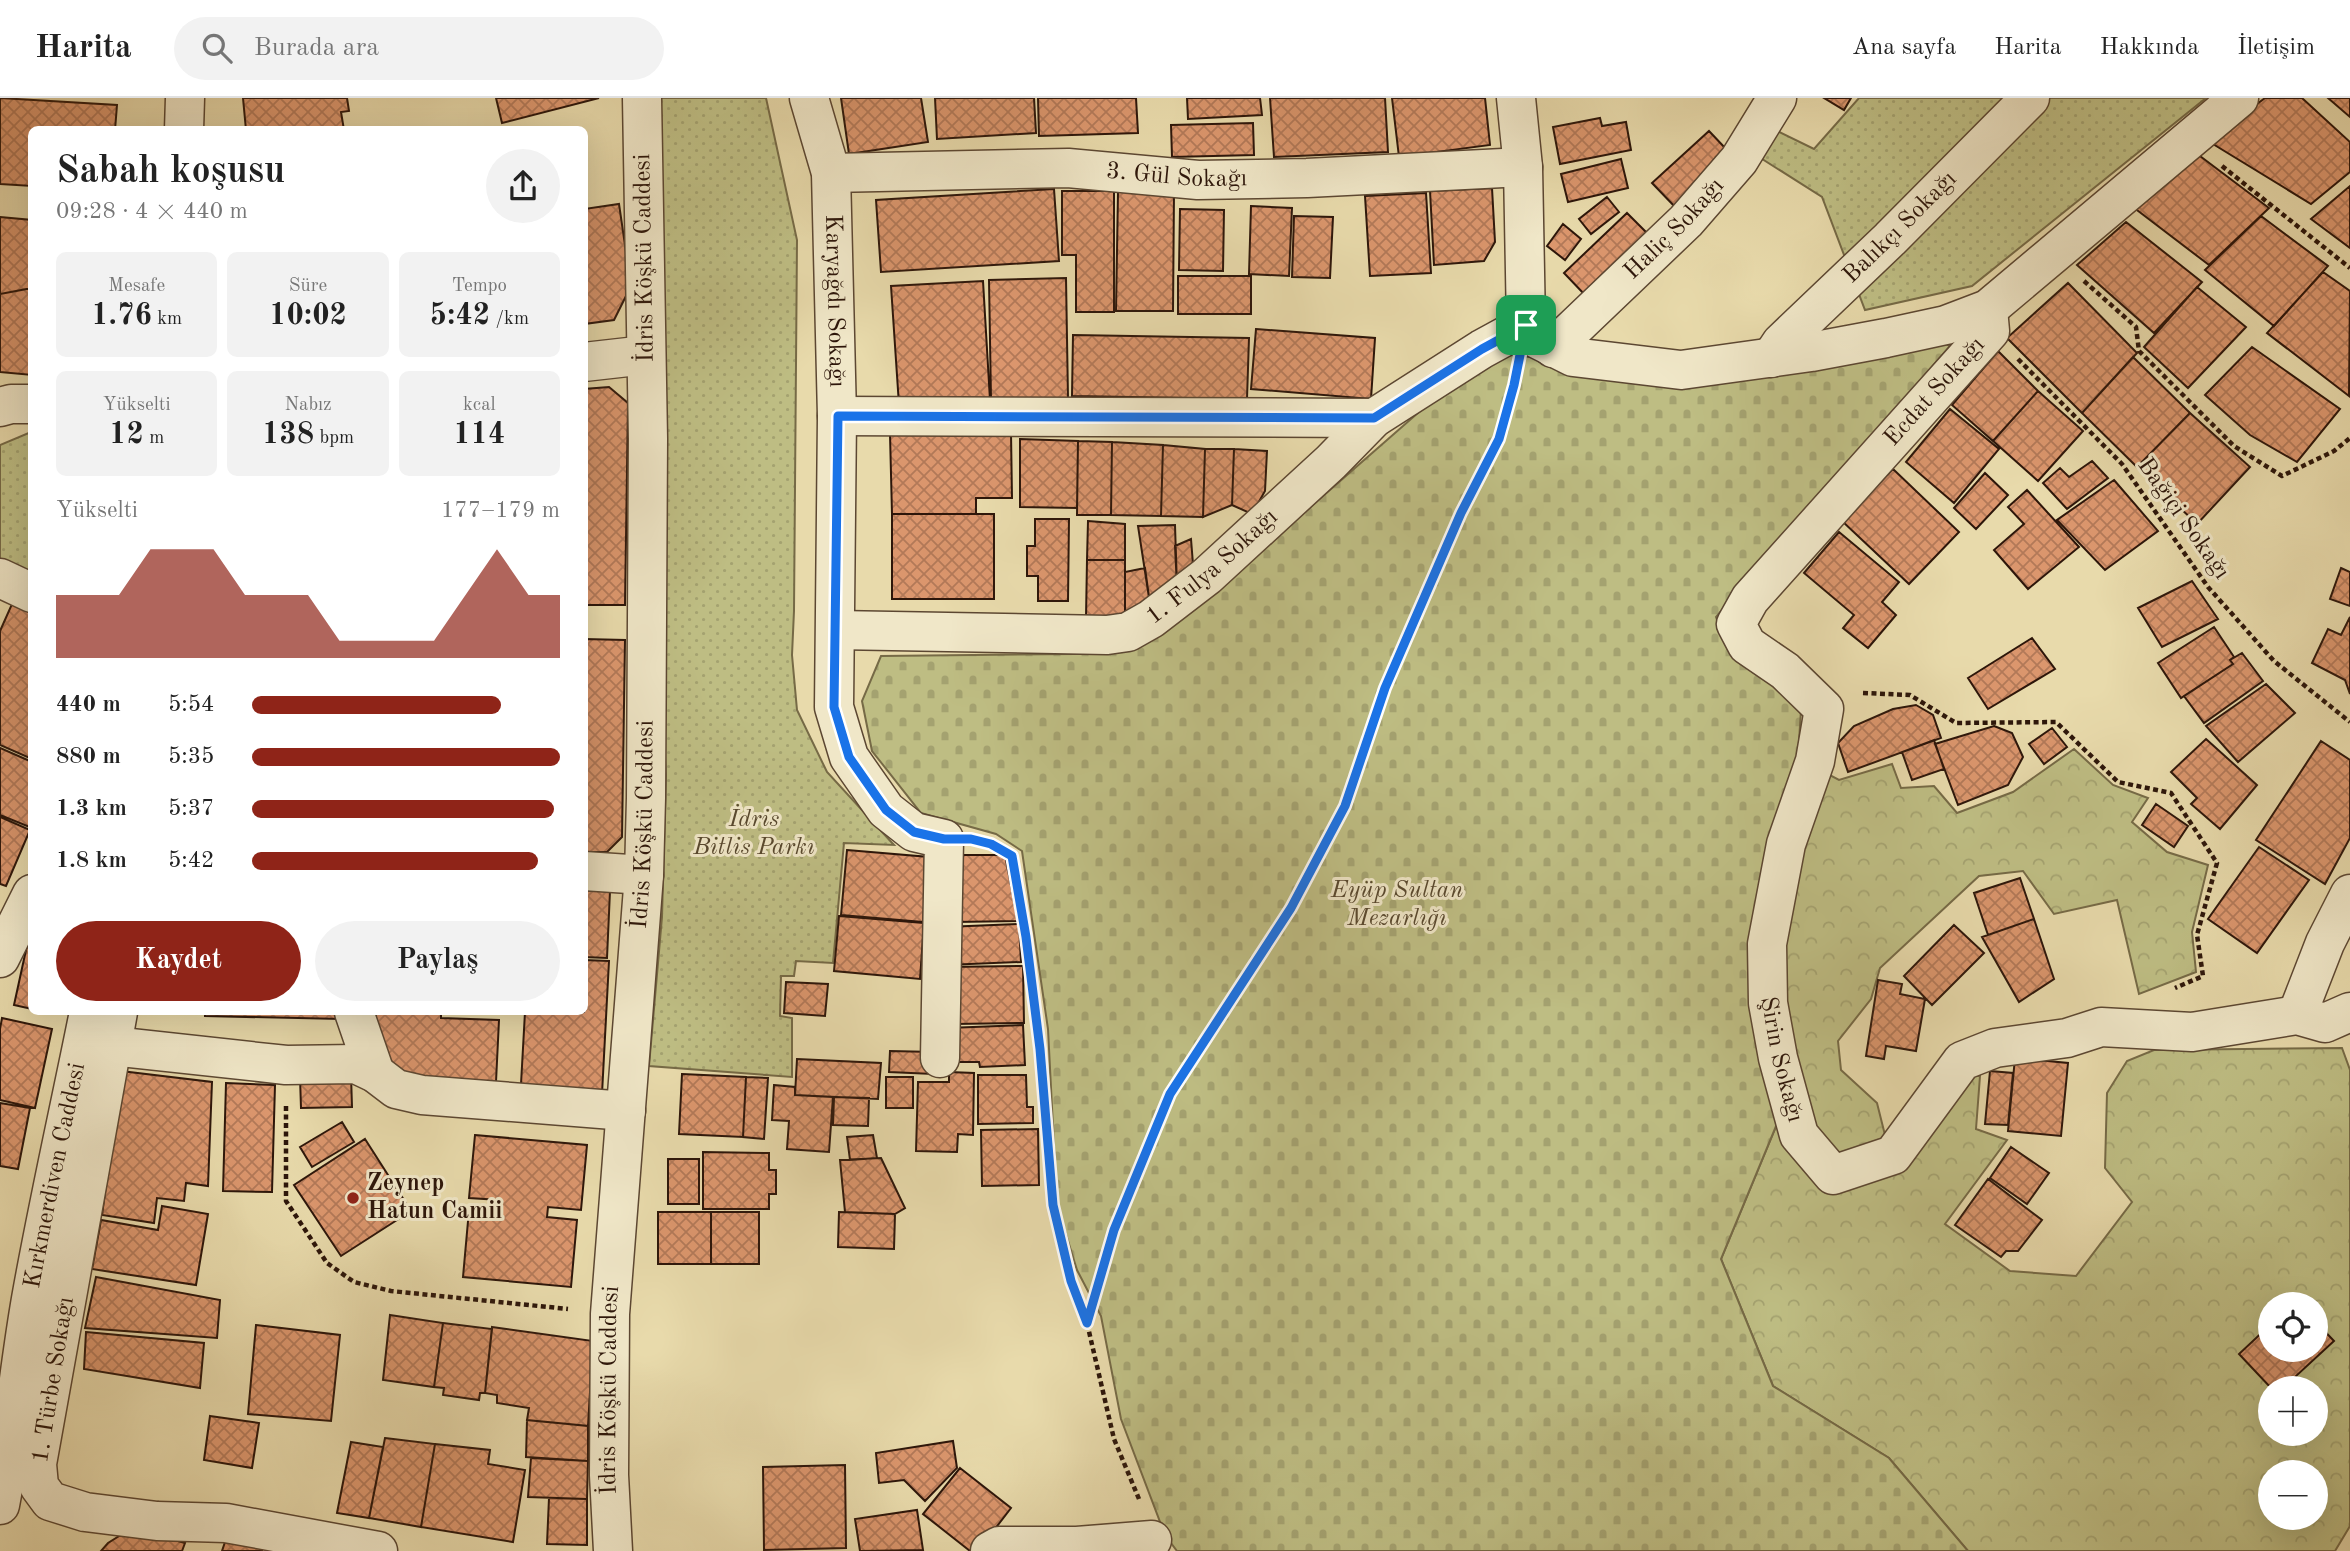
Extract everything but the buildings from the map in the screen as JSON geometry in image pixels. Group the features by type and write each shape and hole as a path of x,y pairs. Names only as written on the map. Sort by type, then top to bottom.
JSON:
{"street":[{"path":"184,126 185,98"},
{"name":"İdris Köşkü Caddesi","path":"613,1551 609,1475 610,1314 644,875 646,798 646,355 642,98"},
{"name":"Karyağdı Sokağı","path":"808,98 831,173 838,416 834,707 849,757 886,810 914,832 944,839"},
{"path":"1516,98 1540,337 1573,357 1681,370 1823,350 1946,325 1989,320"},
{"name":"Haliç Sokağı","path":"1540,337 1686,221 1739,160 1777,98"},
{"name":"Balıkçı Sokağı","path":"1771,358 1781,343 1890,239 2029,98"},
{"name":"Ecdat Sokağı","path":"1737,624 1750,599 1989,320 2053,255 2239,98"},
{"name":"3. Gül Sokağı","path":"831,173 1068,168 1198,180 1307,178 1523,167"},
{"name":"1. Fulya Sokağı","path":"836,630 1107,635 1128,632 1151,619 1207,576 1331,462 1374,418 1482,349 1540,337"},
{"path":"588,362 646,355"},
{"path":"0,407 28,404"},
{"path":"838,416 1374,418"},
{"name":"Şirin Sokağı","path":"1737,624 1747,645 1785,671 1824,709 1815,761 1786,845 1767,944 1768,1003 1778,1058 1799,1135 1833,1175 1893,1155 1962,1061 1995,1048 2067,1038 2101,1027 2192,1032 2297,1015"},
{"path":"940,1058 944,839"},
{"path":"588,871 644,875"},
{"path":"2350,894 2325,943 2297,1015 2325,1023 2350,1012"},
{"path":"0,958 28,902"},
{"name":"Kırkmerdiven Caddesi","path":"0,1505 10,1450 9,1379 31,1299 88,1015"},
{"path":"355,1015 375,1073"},
{"path":"115,1029 286,1065 355,1064 375,1073 396,1089 422,1095 626,1111"},
{"name":"1. Türbe Sokağı","path":"115,1029 37,1464 39,1486 50,1501 102,1516 157,1521 220,1537 378,1551"},
{"path":"990,1551 999,1546 1077,1546 1152,1540"}],"path":[{"path":"2189,139 2350,268"},
{"path":"2053,255 2136,327 2139,351 2234,446 2282,476 2334,452 2350,438"},
{"name":"Bağiçi Sokağı","path":"1989,320 2122,464 2208,587 2274,661 2350,722"},
{"path":"1087,1323 1114,1230 1170,1094 1291,908 1345,806 1385,688 1461,513 1499,439 1514,385 1540,337"},
{"path":"1860,693 1910,695 1956,723 2056,722 2118,782 2171,793 2217,863 2197,935 2203,976 2169,991"},
{"path":"944,839 981,841 1012,856 1026,937 1040,1049 1053,1205 1071,1281 1087,1323 1114,1439 1139,1499 1152,1540"},
{"path":"286,1065 286,1201 327,1263 354,1282 391,1291 610,1314"}],"green space":[{"name":"İdris Bitlis Parkı","path":"660,98 766,98 797,240 792,655 797,710 827,772 894,845 844,843 833,963 796,961 794,976 781,976 780,1016 792,1018 792,1077 649,1066 662,917 666,775 661,679"},
{"path":"1859,98 2206,98 1972,286 1865,310 1822,197 1737,143 1753,119 1814,149"},
{"name":"Eyüp Sultan Mezarlığı","path":"1938,340 1950,346 1716,617 1726,645 1801,710 1798,757 1761,888 1779,1119 1721,1259 1773,1386 1889,1458 1968,1551 1177,1551 1165,1535 1121,1419 1101,1316 1077,1270 1057,1205 1048,1029 1022,851 996,834 921,813 872,751 862,701 881,656 1075,654 1132,650 1291,524 1443,391 1499,354 1541,358"},
{"path":"28,433 28,572 0,568 0,445"},
{"path":"2074,749 2113,785 2148,798 2132,822 2167,852 2208,865 2192,932 2196,972 2139,994 2117,900 2054,914 2023,871 1979,876 1880,968 1871,999 1838,1041 1841,1070 1877,1103 1888,1147 1836,1165 1808,1132 1777,939 1824,772 1839,780 1892,764 1901,788 1934,786 1957,813 2013,792"},
{"path":"2342,1048 2350,1070 2350,1526 2335,1551 1968,1551 1889,1458 1773,1386 1721,1259 1779,1119 1822,1188 1964,1075 1980,1076 1976,1129 2007,1140 1945,1224 2010,1271 2076,1276 2132,1202 2105,1168 2107,1093 2127,1061 2154,1050"}],"place":[{"name":"Zeynep Hatun Camii","path":"353,1198"}],"route":[{"path":"1526,325 1514,385 1499,439 1461,513 1385,688 1345,806 1291,908 1170,1094 1114,1230 1087,1323 1071,1281 1053,1205 1040,1049 1026,937 1012,856 991,844 971,839 944,839 914,832 886,810 849,757 834,707 838,416 1374,418 1482,349 1526,325"}]}
